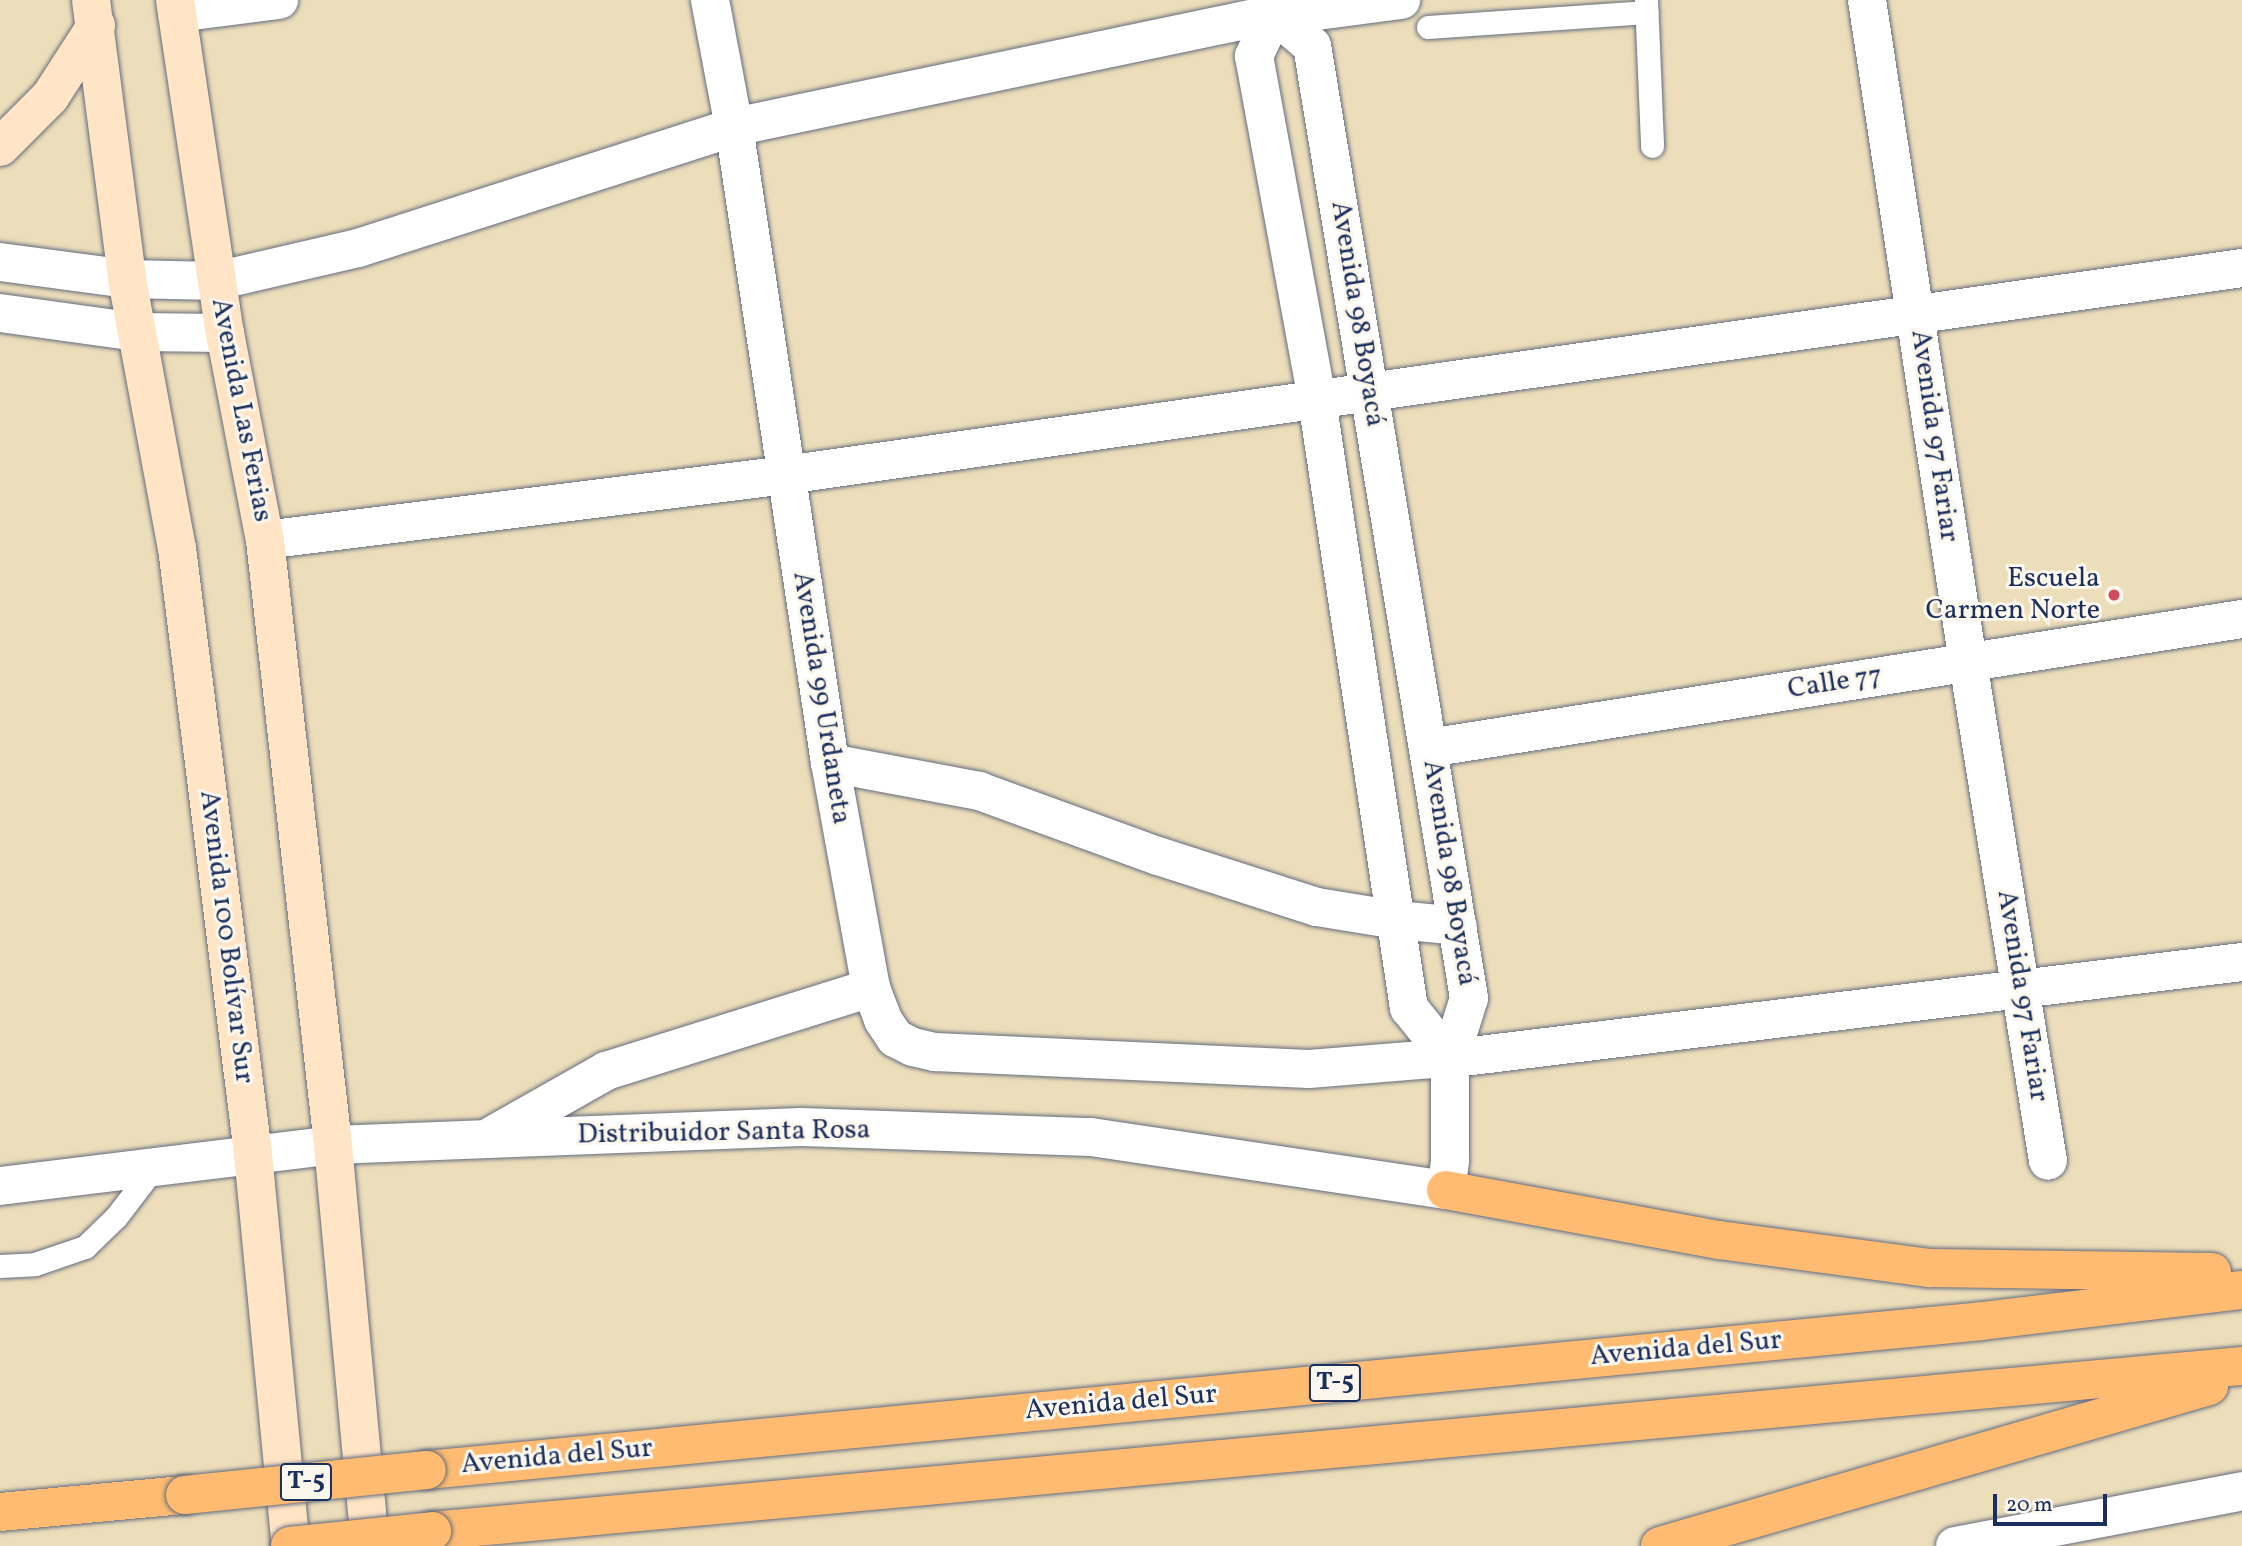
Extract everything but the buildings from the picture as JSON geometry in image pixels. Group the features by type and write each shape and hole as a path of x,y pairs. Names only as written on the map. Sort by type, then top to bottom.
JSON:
{"highway":[{"path":"1446,1190 1718,1240 1930,1268 2178,1273 2242,1270"},
{"name":"Avenida del Sur","path":"0,1512 1968,1322 2242,1290"},
{"name":"T-5","path":"291,1546 2242,1366"},
{"path":"1660,1546 2242,1376"}],"street":[{"path":"216,281 176,6 279,0"},
{"name":"Avenida 99 Urdaneta","path":"710,0 734,127 830,763 871,988 883,1020 895,1038 912,1047 935,1052 1309,1069 1450,1059 2242,962"},
{"path":"0,262 127,279 216,281 358,248 734,127 1273,7 1310,12 1401,0"},
{"name":"Avenida 97 Fariar","path":"1867,0 1968,662 2048,1161"},
{"name":"Avenida 98 Boyacá","path":"1273,7 1312,46 1469,998 1450,1059 1409,1008 1317,400 1254,57 1273,7"},
{"path":"0,147 50,97 93,13"},
{"path":"93,13 127,279 137,332"},
{"path":"370,1546 333,1145 265,540 786,475 2242,268"},
{"name":"Avenida Las Ferias","path":"216,281 265,540"},
{"path":"0,313 137,332 225,333"},
{"name":"Avenida 100 Bolívar Sur","path":"137,332 177,548 253,1154 291,1546"},
{"name":"Calle 77","path":"1429,748 2242,619"},
{"path":"830,763 979,791 1158,856 1317,907 1397,920 1458,926"},
{"path":"488,1138 606,1071 871,988"},
{"path":"1446,1190 1450,1160 1450,1059"},
{"name":"Distribuidor Santa Rosa","path":"0,1186 333,1145 801,1127 1091,1137 1446,1190"},
{"path":"1955,1546 2242,1491"}],"lane":[{"path":"1428,27 1646,6 1652,146"},
{"path":"0,1266 35,1264 85,1247 117,1217 155,1166"}],"place":[{"name":"Escuela Carmen Norte","path":"2114,595"}]}
